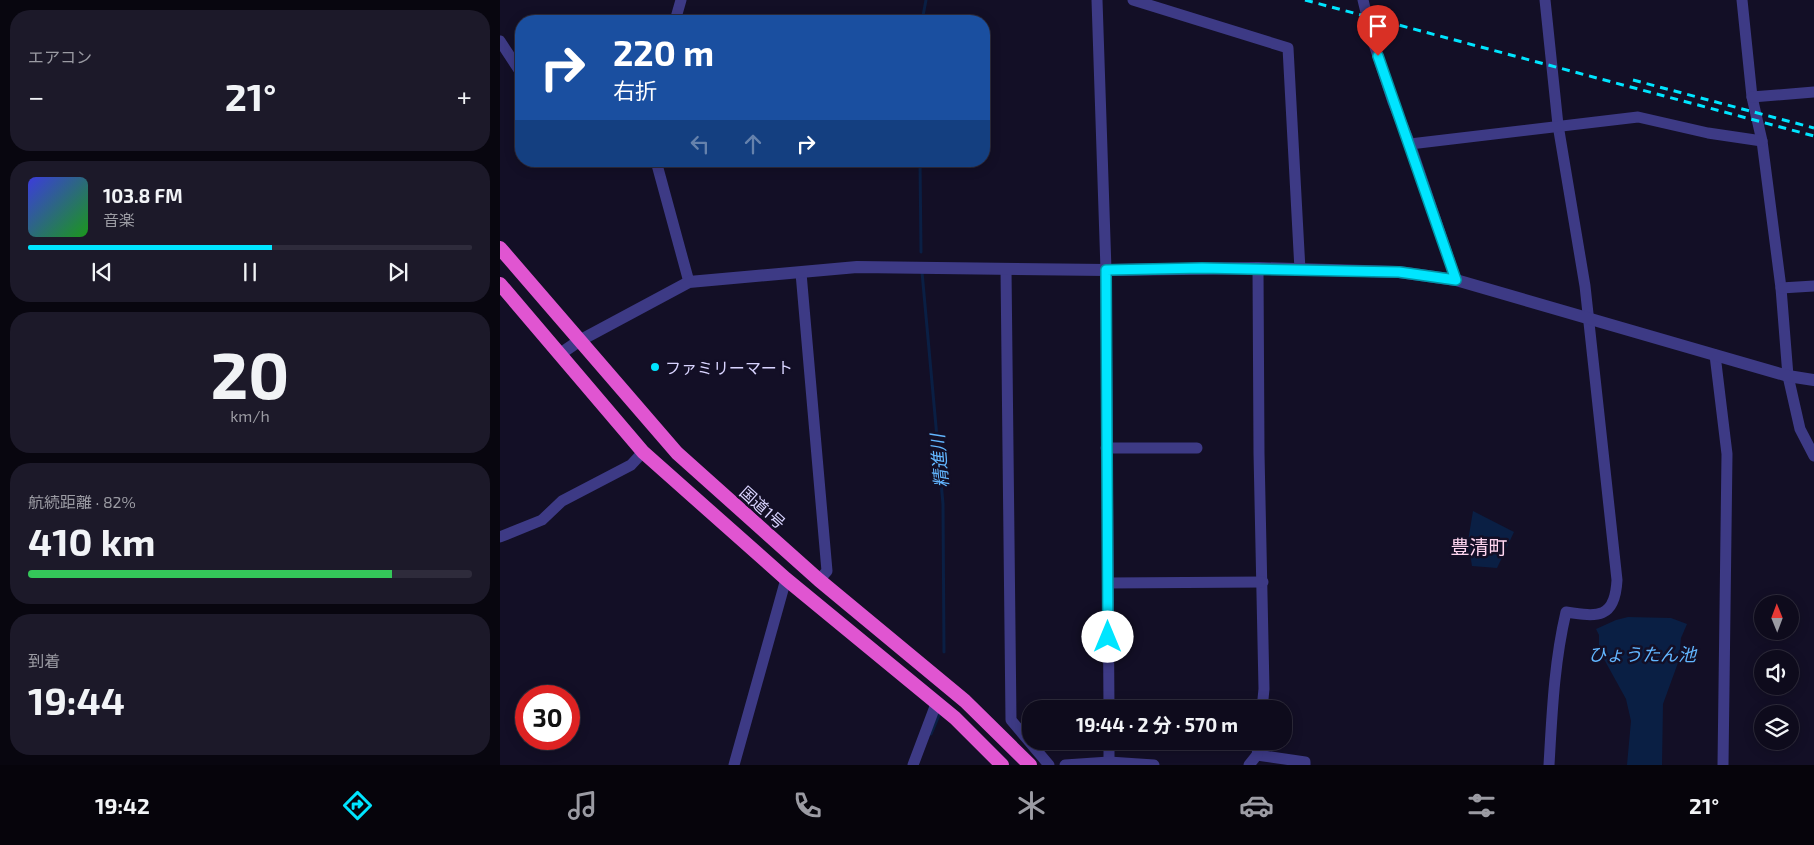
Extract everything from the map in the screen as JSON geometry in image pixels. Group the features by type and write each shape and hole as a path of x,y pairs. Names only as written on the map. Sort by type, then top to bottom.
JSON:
{"highway":[{"name":"国道1号","path":"500,248 677,453 819,580 965,701 1030,765"},
{"path":"500,284 643,452 786,579 955,718 1002,765"}],"street":[{"path":"677,15 681,0"},
{"path":"1097,0 1106,270 1109,700"},
{"path":"1133,0 1288,48 1300,270"},
{"path":"1364,0 1373,41 1393,102 1410,144 1456,280"},
{"path":"1545,0 1558,125 1585,286 1617,580 1616,599 1606,612 1592,616 1566,612 1560,640 1553,701 1549,765"},
{"path":"1742,0 1752,97 1762,141 1781,288 1788,376 1800,429 1814,456"},
{"path":"500,41 515,64"},
{"path":"1752,97 1814,92"},
{"path":"1410,144 1638,117 1708,133 1762,141"},
{"path":"658,167 690,282"},
{"path":"560,354 579,341 690,282 857,267 1106,270 1258,268 1399,272 1456,280 1788,376 1814,380"},
{"path":"1258,268 1263,700"},
{"path":"1006,269 1011,720 1049,765"},
{"path":"801,273 826,571 819,580"},
{"path":"1781,288 1814,286"},
{"path":"1714,355 1726,454 1723,765"},
{"path":"1106,448 1197,448"},
{"path":"500,536 542,520 562,501 631,466 643,452"},
{"path":"734,765 786,579"},
{"path":"1108,583 1263,582"},
{"path":"913,765 936,704"},
{"path":"1109,750 1109,762"},
{"path":"1249,765 1258,755 1258,750"},
{"path":"1258,755 1305,762 1305,765"},
{"path":"1065,765 1109,762 1154,765"}],"water":[{"path":"1473,511 1514,532 1497,568 1472,566 1468,541"},
{"name":"ひょうたん池","path":"1628,617 1671,618 1687,624 1681,638 1679,660 1663,704 1662,765 1627,765 1631,721 1626,699 1599,650 1599,635 1596,629"}],"waterway":[{"name":"精進川","path":"923,15 926,0"},
{"name":"精進川","path":"920,167 921,252"},
{"name":"精進川","path":"922,272 943,504 944,652"},
{"name":"精進川","path":"931,734 940,713"}],"railway":[{"path":"1305,0 1814,136"},
{"path":"1633,80 1814,128"}],"place":[{"name":"ファミリーマート","path":"655,367"}],"district":[{"name":"豊清町","path":"1479,546"}],"route":[{"path":"1108,637 1106,270 1258,268 1399,272 1456,280 1378,56"}]}
